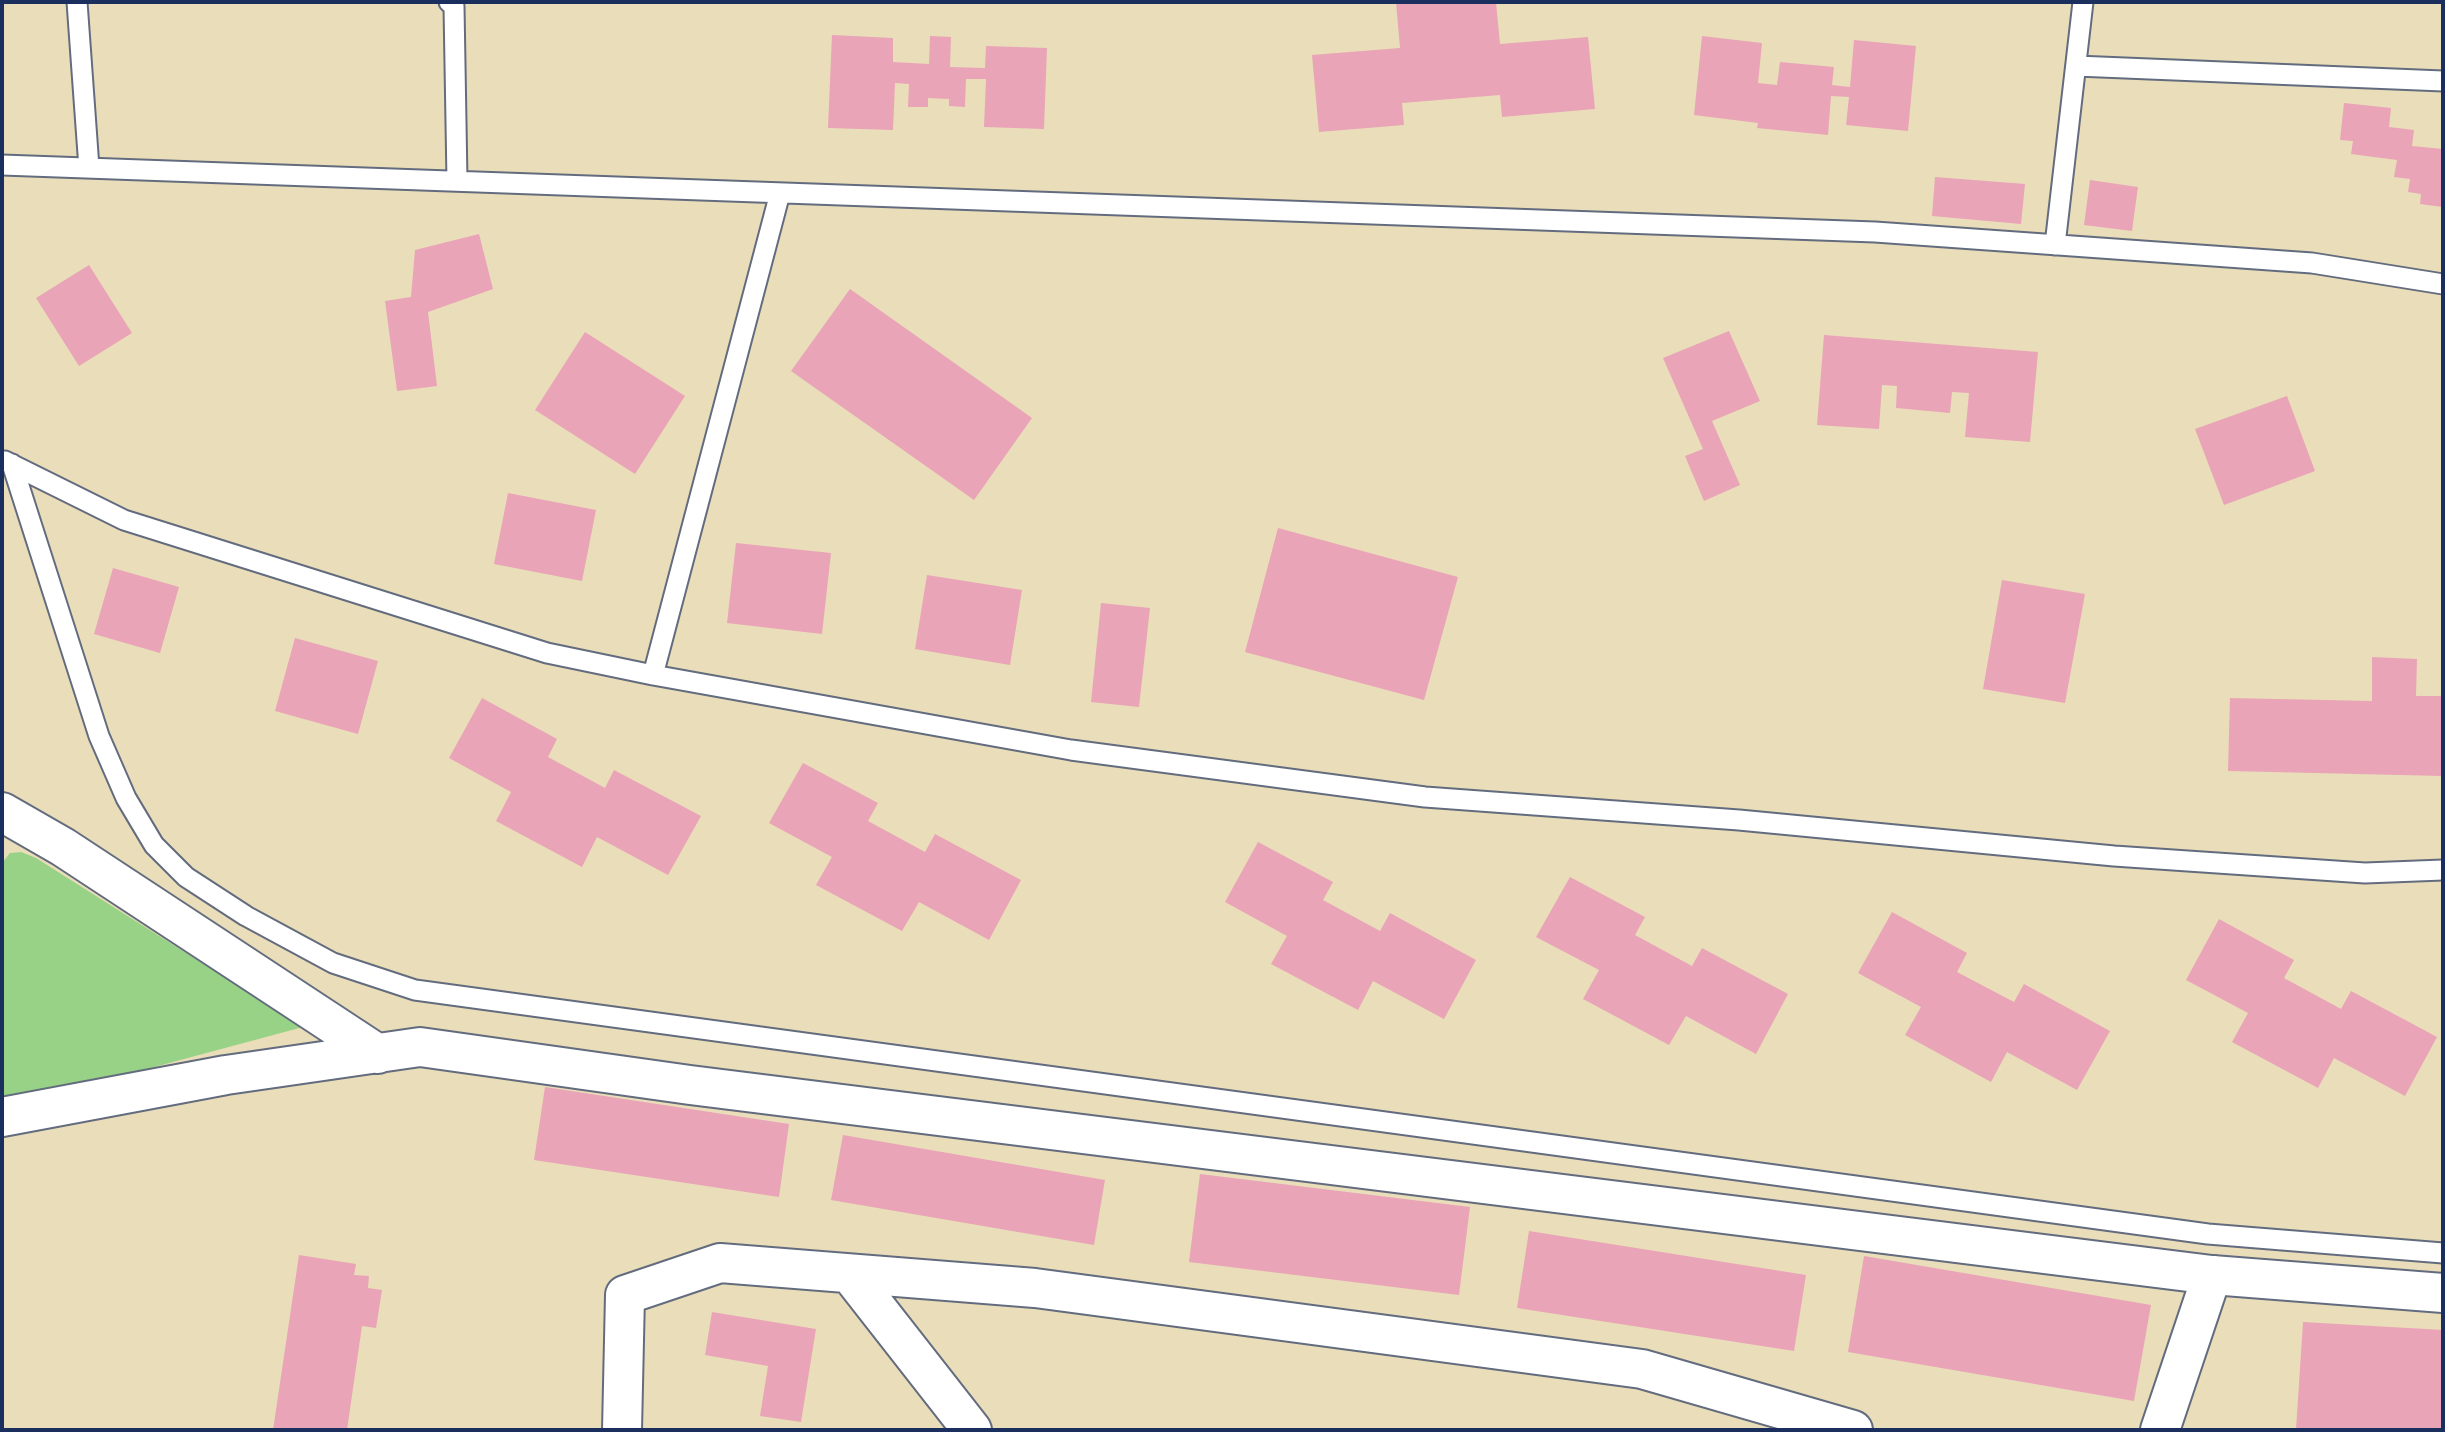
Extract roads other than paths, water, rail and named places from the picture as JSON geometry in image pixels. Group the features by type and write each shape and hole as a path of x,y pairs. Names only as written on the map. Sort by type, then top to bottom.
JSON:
{"street":[{"path":"2,812 63,847 378,1054"},
{"path":"2,1117 226,1075 420,1047 690,1085 2212,1275 2443,1293"},
{"path":"622,1430 625,1296 720,1263 1035,1288 1642,1369 1853,1430"},
{"path":"850,1274 972,1430"},
{"path":"2160,1430 2212,1275"}],"lane":[{"path":"77,2 89,168"},
{"path":"449,2 454,6 457,181"},
{"path":"2055,245 2083,2"},
{"path":"2076,66 2443,82"},
{"path":"2,165 1875,232 2312,263 2443,284"},
{"path":"653,675 780,193"},
{"path":"7,461 124,520 547,653 653,675 1071,750 1425,797 1739,820 2115,856 2365,873 2443,870"},
{"path":"7,461 99,736 126,798 154,845 186,877 246,916 333,963 415,990 2208,1234 2443,1253"}]}
